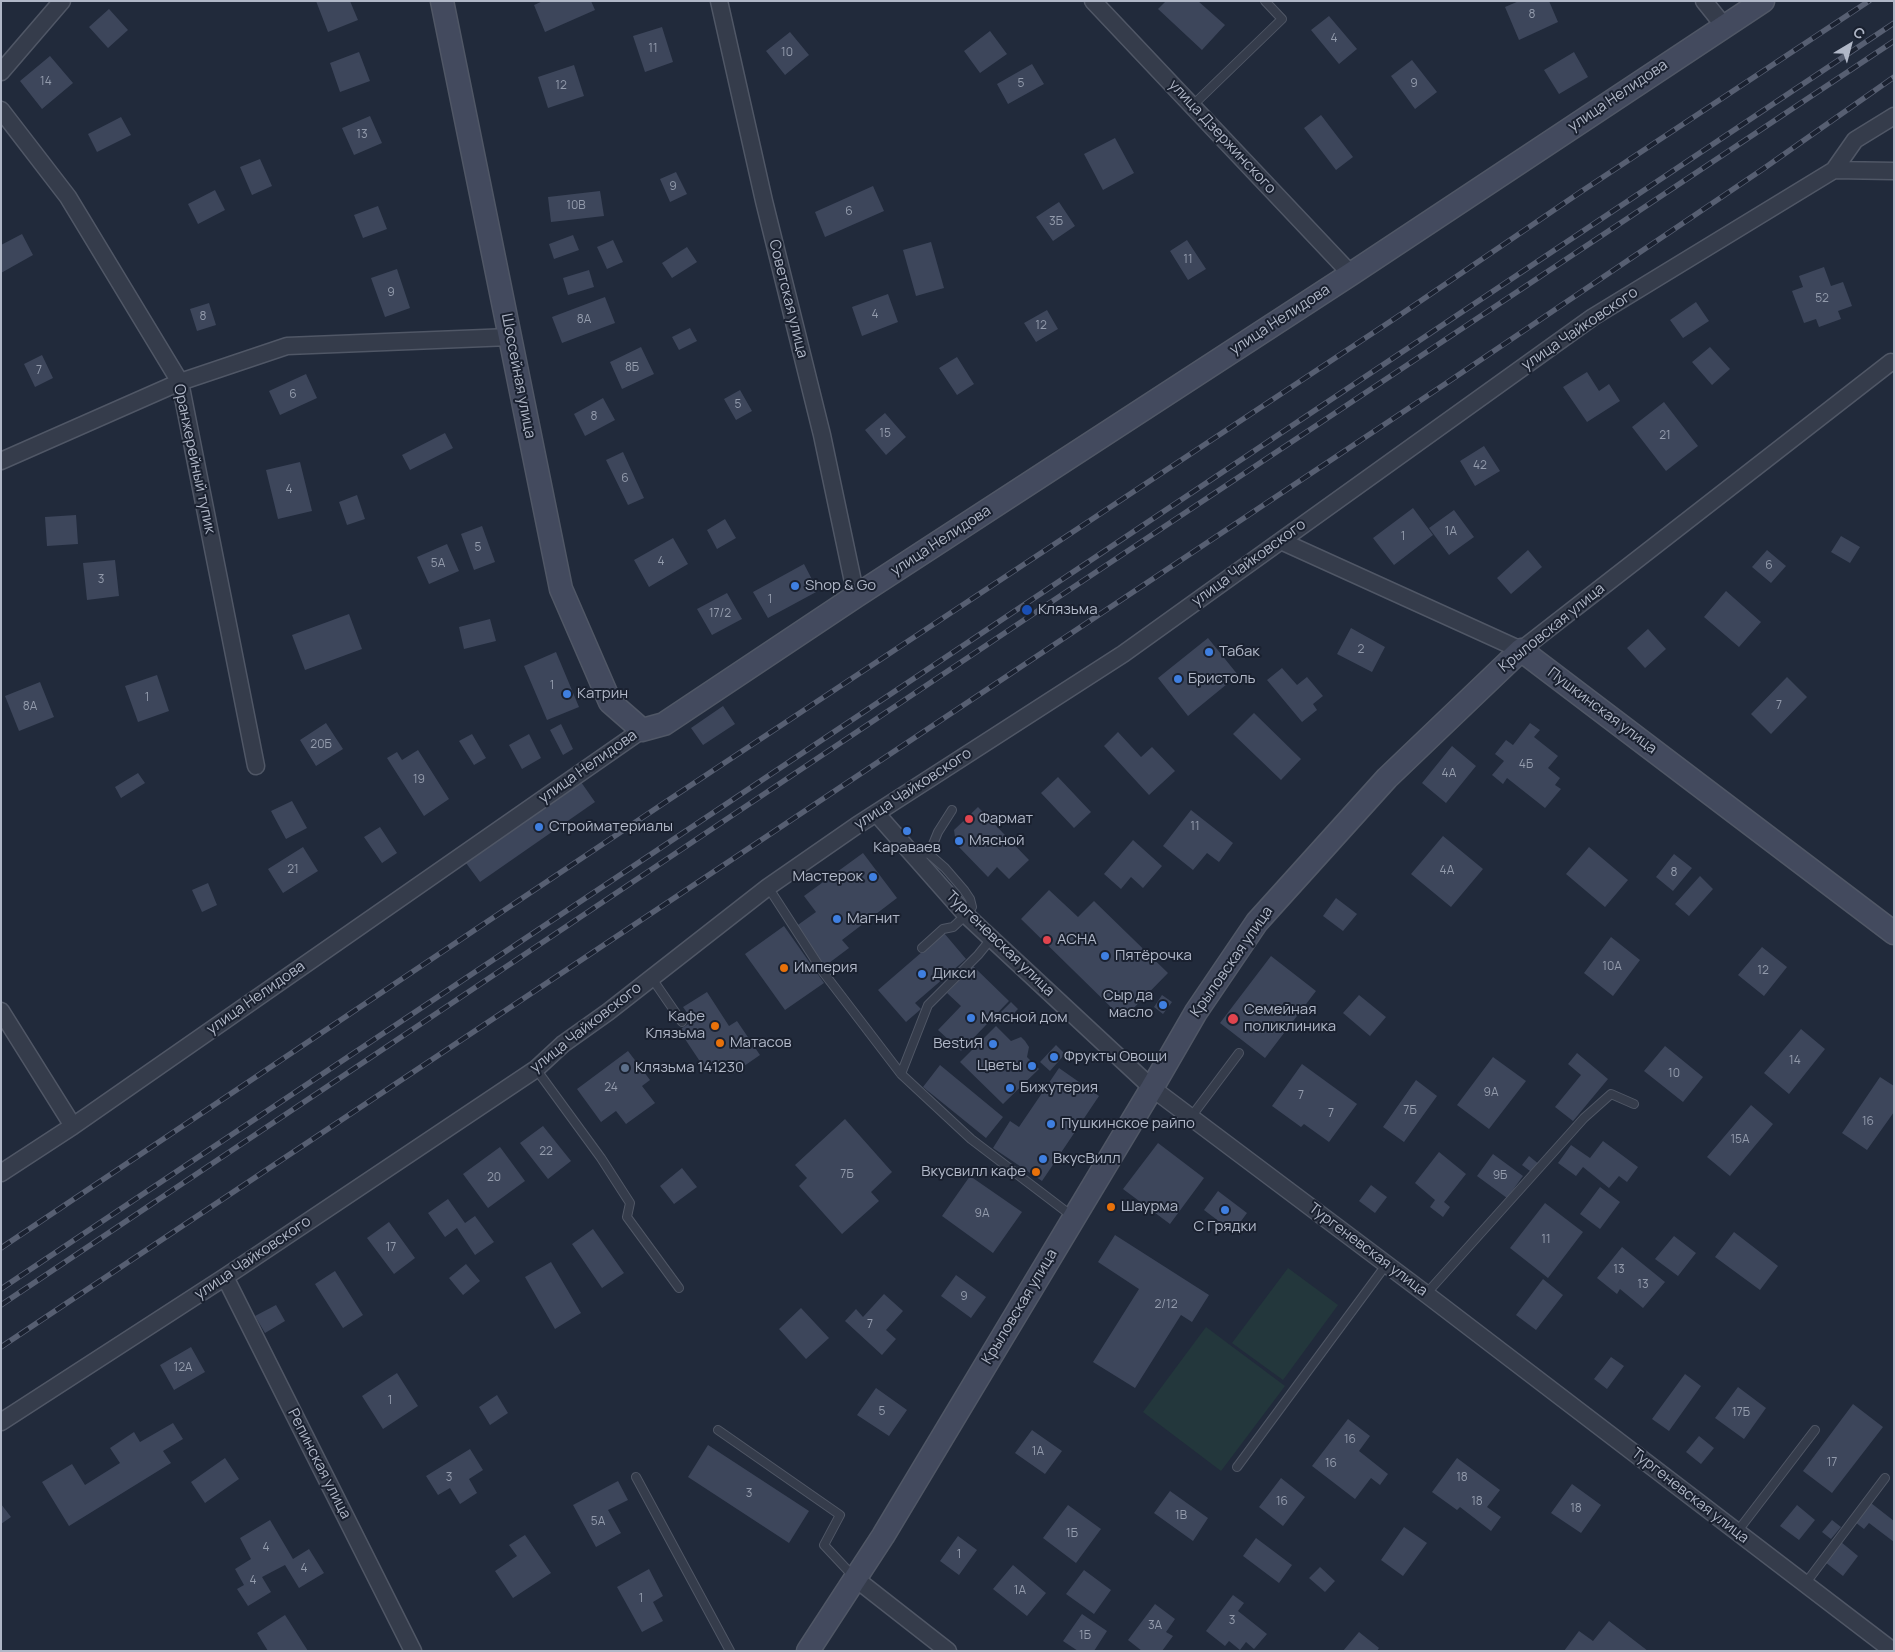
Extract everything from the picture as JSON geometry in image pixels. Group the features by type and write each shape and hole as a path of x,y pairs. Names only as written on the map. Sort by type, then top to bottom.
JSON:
{"main road":[{"name":"Шоссейная улица","path":"442,1 561,589 610,702 642,730"},
{"name":"улица Нелидова","path":"642,730 664,724 856,596 1351,274 1763,1"},
{"name":"Пушкинская улица","path":"1521,650 1894,933"},
{"name":"Крыловская улица","path":"808,1651 856,1579 1196,1012 1257,922 1388,778 1521,650"}],"street":[{"path":"1,72 62,1"},
{"name":"Советская улица","path":"719,1 764,201 822,435 856,596"},
{"name":"улица Дзержинского","path":"1093,1 1351,274"},
{"path":"1704,1 1724,26"},
{"name":"Оранжерейный тупик","path":"1,110 68,197 180,382 256,766"},
{"path":"1834,170 1855,140 1894,116"},
{"path":"1834,170 1894,170"},
{"name":"улица Чайковского","path":"1,1422 226,1277 536,1068 563,1044 608,1012 768,887 876,813 1123,654 1593,317 1834,170"},
{"path":"1,461 180,382 287,346 510,338"},
{"name":"Крыловская улица","path":"1521,650 1891,362 1894,363"},
{"name":"Пушкинская улица","path":"1281,541 1521,650"},
{"name":"улица Нелидова","path":"1,1172 72,1126 642,730"},
{"name":"Тургеневская улица","path":"876,813 921,855 966,915 1152,1088 1426,1294 1893,1651"},
{"path":"1,1011 72,1126"},
{"name":"Репинская улица","path":"226,1277 413,1651"},
{"path":"856,1579 948,1651"}],"lane":[{"path":"1192,106 1282,19 1265,1"},
{"path":"921,855 952,810"},
{"path":"768,887 823,972 901,1074 971,1139 1074,1218"},
{"path":"922,948 942,929 953,926 966,915"},
{"path":"901,1074 928,1005 978,955 991,939"},
{"path":"651,977 682,1022"},
{"path":"1191,1118 1239,1053"},
{"path":"536,1068 601,1158 630,1203 627,1217 679,1288"},
{"path":"1426,1294 1584,1118 1611,1094 1634,1104"},
{"path":"1237,1467 1386,1264"},
{"path":"718,1430 840,1515 824,1545 837,1556 856,1579"},
{"path":"1737,1532 1816,1430"},
{"path":"636,1477 730,1651"},
{"path":"1805,1584 1885,1478"}],"green space":[{"path":"1288,1268 1338,1305 1283,1380 1232,1343"},
{"path":"1206,1327 1285,1386 1221,1471 1143,1412"}],"building":[{"path":"316,1 350,1 358,20 328,32"},
{"path":"543,1 591,1 595,10 545,32 534,5"},
{"path":"1166,1 1198,1 1225,25 1202,50 1158,9"},
{"path":"1519,1 1549,1 1558,22 1519,40 1505,7"},
{"path":"109,9 128,30 108,48 89,27"},
{"path":"1329,16 1357,49 1339,64 1311,30"},
{"path":"662,27 673,62 645,72 633,36"},
{"path":"990,31 1007,54 980,73 964,51"},
{"path":"790,32 809,55 785,75 766,51"},
{"path":"359,52 370,81 340,92 330,63"},
{"path":"1574,52 1588,77 1559,94 1544,70"},
{"path":"50,56 73,83 42,109 20,81"},
{"path":"1412,60 1437,92 1415,109 1391,76"},
{"path":"1032,64 1044,84 1008,104 997,84"},
{"path":"574,65 584,96 548,108 538,77"},
{"path":"1321,115 1353,157 1336,170 1304,128"},
{"path":"370,116 382,143 354,155 342,128"},
{"path":"121,117 131,135 97,152 88,134"},
{"path":"1115,138 1134,173 1103,190 1084,154"},
{"path":"260,159 272,186 252,195 240,167"},
{"path":"676,172 687,194 670,202 660,179"},
{"path":"873,186 884,211 825,237 815,212"},
{"path":"215,190 225,210 198,224 188,204"},
{"path":"600,191 604,216 551,222 548,197"},
{"path":"1059,202 1075,226 1053,241 1036,217"},
{"path":"378,206 387,229 363,238 354,215"},
{"path":"22,234 33,255 1,273 1,245"},
{"path":"573,235 579,250 554,259 549,244"},
{"path":"613,240 623,262 607,269 597,247"},
{"path":"1187,240 1206,269 1188,280 1170,251"},
{"path":"931,242 944,288 916,296 903,250"},
{"path":"687,247 697,262 672,278 662,263"},
{"path":"1824,267 1831,286 1843,282 1852,306 1838,311 1841,319 1819,327 1816,319 1804,323 1792,291 1803,287 1799,276"},
{"path":"397,269 410,308 385,317 371,278"},
{"path":"589,270 594,287 568,295 563,278"},
{"path":"888,294 898,322 862,336 852,307"},
{"path":"605,297 615,323 562,343 552,317"},
{"path":"1696,302 1709,321 1683,338 1670,320"},
{"path":"209,303 216,325 197,331 190,309"},
{"path":"1047,310 1058,329 1036,342 1024,323"},
{"path":"690,328 697,341 679,350 672,337"},
{"path":"641,347 654,374 622,389 610,362"},
{"path":"1710,347 1730,369 1712,385 1692,362"},
{"path":"42,355 53,378 35,387 24,364"},
{"path":"957,357 974,384 957,395 939,368"},
{"path":"1587,372 1599,391 1609,384 1620,401 1587,422 1563,387"},
{"path":"306,374 317,398 280,415 269,391"},
{"path":"740,390 752,411 736,420 724,399"},
{"path":"603,398 615,420 585,436 574,414"},
{"path":"1664,402 1698,446 1666,471 1632,427"},
{"path":"885,413 906,437 886,455 865,430"},
{"path":"445,433 453,448 410,470 402,455"},
{"path":"1484,446 1500,471 1475,486 1460,461"},
{"path":"623,452 644,498 628,505 606,460"},
{"path":"300,462 312,511 278,519 266,470"},
{"path":"357,495 365,519 347,525 339,502"},
{"path":"1413,508 1433,535 1394,565 1373,538"},
{"path":"1454,510 1474,537 1449,555 1429,528"},
{"path":"76,515 78,544 47,546 45,517"},
{"path":"725,519 736,538 717,549 707,530"},
{"path":"482,526 495,562 474,570 461,534"},
{"path":"1841,536 1860,547 1850,563 1831,552"},
{"path":"673,538 688,564 649,587 634,560"},
{"path":"447,544 459,571 429,584 417,557"},
{"path":"1528,550 1542,567 1511,594 1497,578"},
{"path":"1767,550 1786,566 1771,583 1752,567"},
{"path":"115,560 119,596 87,600 83,563"},
{"name":"Shop & Go","path":"804,564 818,591 768,618 753,592"},
{"path":"1726,591 1761,622 1739,647 1704,617"},
{"path":"727,593 742,619 712,635 697,609"},
{"path":"349,614 362,649 305,670 292,635"},
{"path":"490,619 496,641 464,649 459,627"},
{"path":"1351,628 1385,647 1372,672 1337,654"},
{"path":"1648,629 1666,649 1645,668 1627,648"},
{"path":"1208,638 1238,675 1188,716 1158,678"},
{"path":"556,652 579,707 547,720 524,666"},
{"path":"1282,668 1297,685 1307,677 1323,696 1313,704 1317,710 1302,722 1267,680"},
{"path":"157,675 169,711 138,722 125,686"},
{"path":"1787,677 1807,697 1771,734 1751,714"},
{"path":"40,682 54,717 19,731 5,696"},
{"path":"723,706 735,724 703,745 691,728"},
{"path":"1254,713 1301,759 1281,780 1233,734"},
{"path":"326,723 343,749 316,766 300,740"},
{"path":"1530,723 1540,730 1534,737 1558,756 1548,768 1560,778 1555,785 1561,789 1545,808 1507,778 1503,784 1492,775 1504,761 1495,754 1506,740 1513,745"},
{"path":"561,724 573,749 563,755 550,730"},
{"path":"1118,732 1141,757 1152,747 1175,771 1149,795 1104,746"},
{"path":"472,734 486,758 474,765 459,741"},
{"path":"529,734 541,758 522,769 509,745"},
{"path":"1452,746 1476,766 1446,803 1422,783"},
{"path":"418,750 449,799 424,816 387,758 397,752 402,760"},
{"path":"138,773 145,783 121,798 115,787"},
{"path":"1058,777 1091,812 1074,828 1041,793"},
{"path":"581,782 595,802 480,882 466,863"},
{"path":"292,801 307,828 286,839 271,811"},
{"path":"978,807 1029,860 1009,879 997,867 988,877 956,844 954,830"},
{"path":"1191,810 1233,843 1219,862 1207,853 1193,870 1163,846"},
{"path":"380,827 397,853 382,863 364,837"},
{"path":"1443,836 1483,869 1451,907 1411,874"},
{"path":"1133,840 1162,866 1143,888 1131,877 1121,889 1104,874"},
{"path":"303,847 318,871 283,893 268,869"},
{"path":"1589,847 1628,880 1605,907 1566,874"},
{"name":"Магнит","path":"863,853 897,898 842,940 849,948 825,966 795,927 816,912 804,896"},
{"path":"1674,854 1692,868 1673,891 1656,877"},
{"path":"1700,876 1713,889 1689,916 1675,904"},
{"path":"208,883 217,905 202,912 192,890"},
{"name":"Пятёрочка","path":"1049,890 1078,917 1094,901 1168,973 1123,1019 1021,919"},
{"path":"1336,898 1357,914 1343,931 1323,916"},
{"name":"Империя","path":"784,926 824,983 785,1010 745,954"},
{"name":"Дикси","path":"944,933 966,959 915,1003 921,1009 906,1022 878,990"},
{"path":"1611,937 1640,960 1613,996 1584,973"},
{"path":"1762,947 1787,967 1764,996 1738,975"},
{"path":"1271,956 1316,991 1265,1058 1220,1023"},
{"name":"Мясной дом","path":"973,966 1009,1001 961,1051 938,1030 961,1006 947,993"},
{"name":"Матасов","path":"707,992 729,1026 737,1021 760,1055 734,1073 725,1060 707,1072 679,1030 693,1021 683,1007"},
{"name":"Сыр да масло","path":"1162,995 1172,1002 1163,1014 1154,1007"},
{"path":"1359,995 1386,1017 1370,1036 1343,1013"},
{"path":"1011,1002 1018,1009 1006,1021 999,1014"},
{"path":"996,1026 1011,1041 1021,1037 1025,1041 1029,1047 1027,1057 1039,1069 1003,1104 960,1062"},
{"path":"1801,1029 1825,1049 1789,1094 1764,1073"},
{"name":"Фрукты Овощи","path":"1056,1045 1065,1054 1050,1071 1040,1062"},
{"path":"1665,1046 1703,1077 1683,1102 1644,1071"},
{"path":"628,1051 650,1080 642,1086 655,1103 626,1124 616,1111 601,1122 577,1089"},
{"path":"1577,1053 1608,1079 1573,1121 1555,1107 1581,1075 1568,1064"},
{"path":"1493,1057 1526,1081 1489,1129 1457,1105"},
{"path":"1302,1064 1357,1104 1329,1142 1304,1124 1301,1127 1272,1106"},
{"path":"940,1065 1003,1117 986,1138 923,1087"},
{"name":"Пушкинское райпо","path":"1059,1068 1099,1096 1042,1181 993,1148 1010,1121 1019,1127"},
{"path":"1880,1077 1894,1086 1894,1112 1867,1150 1842,1133"},
{"path":"1416,1080 1437,1096 1404,1142 1383,1127"},
{"path":"1751,1105 1773,1124 1730,1176 1707,1157"},
{"path":"845,1119 892,1172 871,1192 879,1201 842,1234 799,1186 807,1178 795,1165"},
{"path":"543,1126 571,1161 548,1179 520,1143"},
{"path":"1603,1141 1638,1167 1627,1182 1619,1176 1609,1188 1583,1167 1576,1176 1558,1163 1571,1145 1590,1158"},
{"path":"1158,1143 1204,1178 1170,1224 1123,1189"},
{"path":"500,1147 525,1181 488,1208 463,1174"},
{"path":"1439,1152 1466,1174 1444,1202 1450,1207 1443,1217 1430,1207 1435,1200 1415,1183"},
{"path":"1493,1154 1523,1176 1507,1198 1477,1176"},
{"path":"1529,1156 1540,1165 1534,1174 1522,1165"},
{"path":"682,1168 697,1187 674,1204 660,1186"},
{"path":"970,1176 1022,1212 993,1253 942,1216"},
{"path":"1371,1185 1387,1197 1375,1213 1359,1201"},
{"path":"1600,1187 1620,1202 1600,1229 1580,1214"},
{"path":"1218,1191 1247,1213 1233,1232 1204,1210"},
{"path":"448,1199 465,1223 475,1216 494,1242 475,1255 457,1228 445,1237 428,1213"},
{"path":"1545,1203 1583,1232 1548,1278 1510,1248"},
{"path":"389,1222 415,1258 394,1274 367,1238"},
{"path":"593,1229 624,1273 602,1288 572,1244"},
{"path":"1734,1232 1778,1266 1760,1290 1715,1257"},
{"path":"1115,1235 1209,1295 1192,1322 1181,1315 1135,1388 1093,1362 1139,1289 1098,1262"},
{"path":"1674,1236 1696,1253 1678,1276 1655,1259"},
{"path":"1622,1247 1665,1282 1643,1308 1620,1289 1617,1294 1597,1278"},
{"path":"551,1262 581,1313 555,1329 525,1277"},
{"path":"466,1264 480,1281 463,1295 449,1278"},
{"path":"335,1271 363,1315 343,1328 315,1284"},
{"path":"956,1275 986,1297 971,1318 941,1296"},
{"path":"1543,1279 1563,1295 1536,1330 1516,1315"},
{"path":"884,1294 903,1311 886,1330 896,1339 882,1355 845,1321 856,1309 863,1317"},
{"path":"276,1305 285,1321 265,1333 255,1316"},
{"path":"801,1308 829,1338 806,1359 779,1329"},
{"path":"191,1347 205,1372 174,1390 160,1365"},
{"path":"1611,1357 1624,1366 1607,1389 1594,1379"},
{"path":"397,1373 418,1406 383,1429 362,1396"},
{"path":"1685,1374 1701,1386 1669,1431 1652,1419"},
{"path":"1738,1387 1766,1408 1744,1439 1715,1418"},
{"path":"876,1388 907,1410 889,1436 857,1415"},
{"path":"497,1395 508,1413 490,1425 479,1407"},
{"path":"1853,1404 1883,1427 1832,1493 1803,1471"},
{"path":"1348,1419 1370,1436 1359,1451 1388,1474 1380,1485 1371,1478 1355,1499 1312,1466"},
{"path":"173,1423 183,1439 163,1451 171,1463 69,1526 42,1482 72,1464 85,1485 120,1463 110,1448 134,1432 140,1442"},
{"path":"1032,1430 1062,1451 1045,1474 1015,1453"},
{"path":"1699,1436 1714,1448 1701,1464 1686,1452"},
{"path":"708,1445 809,1511 789,1543 688,1477"},
{"path":"470,1449 483,1470 469,1479 477,1493 460,1504 450,1488 438,1495 426,1476"},
{"path":"225,1458 239,1479 205,1503 191,1482"},
{"path":"1457,1458 1500,1490 1487,1507 1501,1517 1491,1531 1460,1507 1457,1510 1432,1492"},
{"path":"1281,1478 1305,1497 1283,1526 1259,1507"},
{"path":"618,1481 628,1500 608,1510 621,1533 596,1547 573,1505"},
{"path":"1572,1484 1601,1505 1581,1533 1551,1513"},
{"path":"1170,1491 1208,1518 1193,1541 1154,1513"},
{"path":"1871,1503 1894,1521 1894,1542 1869,1523 1864,1529 1855,1522"},
{"path":"1,1504 11,1517 1,1524"},
{"path":"1068,1505 1101,1529 1076,1563 1043,1538"},
{"path":"1797,1505 1815,1520 1799,1540 1780,1526"},
{"path":"270,1520 293,1559 309,1549 324,1573 299,1588 285,1565 262,1577 271,1592 248,1606 237,1589 244,1585 235,1569 251,1559 240,1538"},
{"path":"1832,1520 1841,1527 1831,1539 1822,1532"},
{"path":"1404,1527 1427,1543 1403,1576 1381,1560"},
{"path":"525,1535 551,1573 513,1598 495,1571 517,1556 509,1545"},
{"path":"958,1536 977,1550 959,1575 940,1561"},
{"path":"1256,1538 1292,1565 1279,1583 1243,1556"},
{"path":"1841,1542 1858,1556 1843,1576 1825,1562"},
{"path":"1013,1565 1046,1593 1027,1616 993,1589"},
{"path":"1320,1567 1335,1581 1325,1592 1309,1578"},
{"path":"649,1569 663,1596 653,1602 663,1621 642,1632 617,1587"},
{"path":"1084,1570 1111,1590 1094,1614 1066,1594"},
{"path":"1233,1595 1244,1603 1238,1611 1267,1634 1254,1649 1246,1642 1240,1650 1229,1641 1225,1646 1206,1631"},
{"path":"1155,1604 1175,1619 1166,1632 1173,1636 1162,1651 1142,1651 1128,1640"},
{"path":"1082,1614 1107,1631 1094,1651 1078,1651 1063,1641"},
{"path":"285,1615 308,1651 268,1651 257,1633"},
{"path":"1609,1621 1648,1651 1564,1651 1579,1631 1593,1641"},
{"path":"1359,1632 1379,1648 1377,1651 1343,1651"}],"railway":[{"path":"1,1248 667,801 1397,317 1582,191 1869,1"},
{"path":"1,1289 1894,23"},
{"path":"1,1305 1030,616 1894,41"},
{"path":"1,1347 1445,384 1763,169 1894,77"}],"place":[{"name":"Shop & Go","path":"795,586"},
{"name":"Клязьма","path":"1027,610"},
{"name":"Табак","path":"1209,652"},
{"name":"Бристоль","path":"1178,679"},
{"name":"Катрин","path":"567,694"},
{"name":"Фармат","path":"969,819"},
{"name":"Стройматериалы","path":"539,827"},
{"name":"Караваев","path":"907,831"},
{"name":"Мясной","path":"959,841"},
{"name":"Мастерок","path":"873,877"},
{"name":"Магнит","path":"837,919"},
{"name":"АСНА","path":"1047,940"},
{"name":"Пятёрочка","path":"1105,956"},
{"name":"Империя","path":"784,968"},
{"name":"Дикси","path":"922,974"},
{"name":"Сыр да масло","path":"1163,1005"},
{"name":"Мясной дом","path":"971,1018"},
{"name":"Семейная поликлиника","path":"1233,1019"},
{"name":"Кафе Клязьма","path":"715,1026"},
{"name":"Матасов","path":"720,1043"},
{"name":"BestиЯ","path":"993,1044"},
{"name":"Фрукты Овощи","path":"1054,1057"},
{"name":"Цветы","path":"1032,1066"},
{"name":"Клязьма 141230","path":"625,1068"},
{"name":"Бижутерия","path":"1010,1088"},
{"name":"Пушкинское райпо","path":"1051,1124"},
{"name":"ВкусВилл","path":"1043,1159"},
{"name":"Вкусвилл кафе","path":"1036,1172"},
{"name":"Шаурма","path":"1111,1207"},
{"name":"С Грядки","path":"1225,1210"}]}
